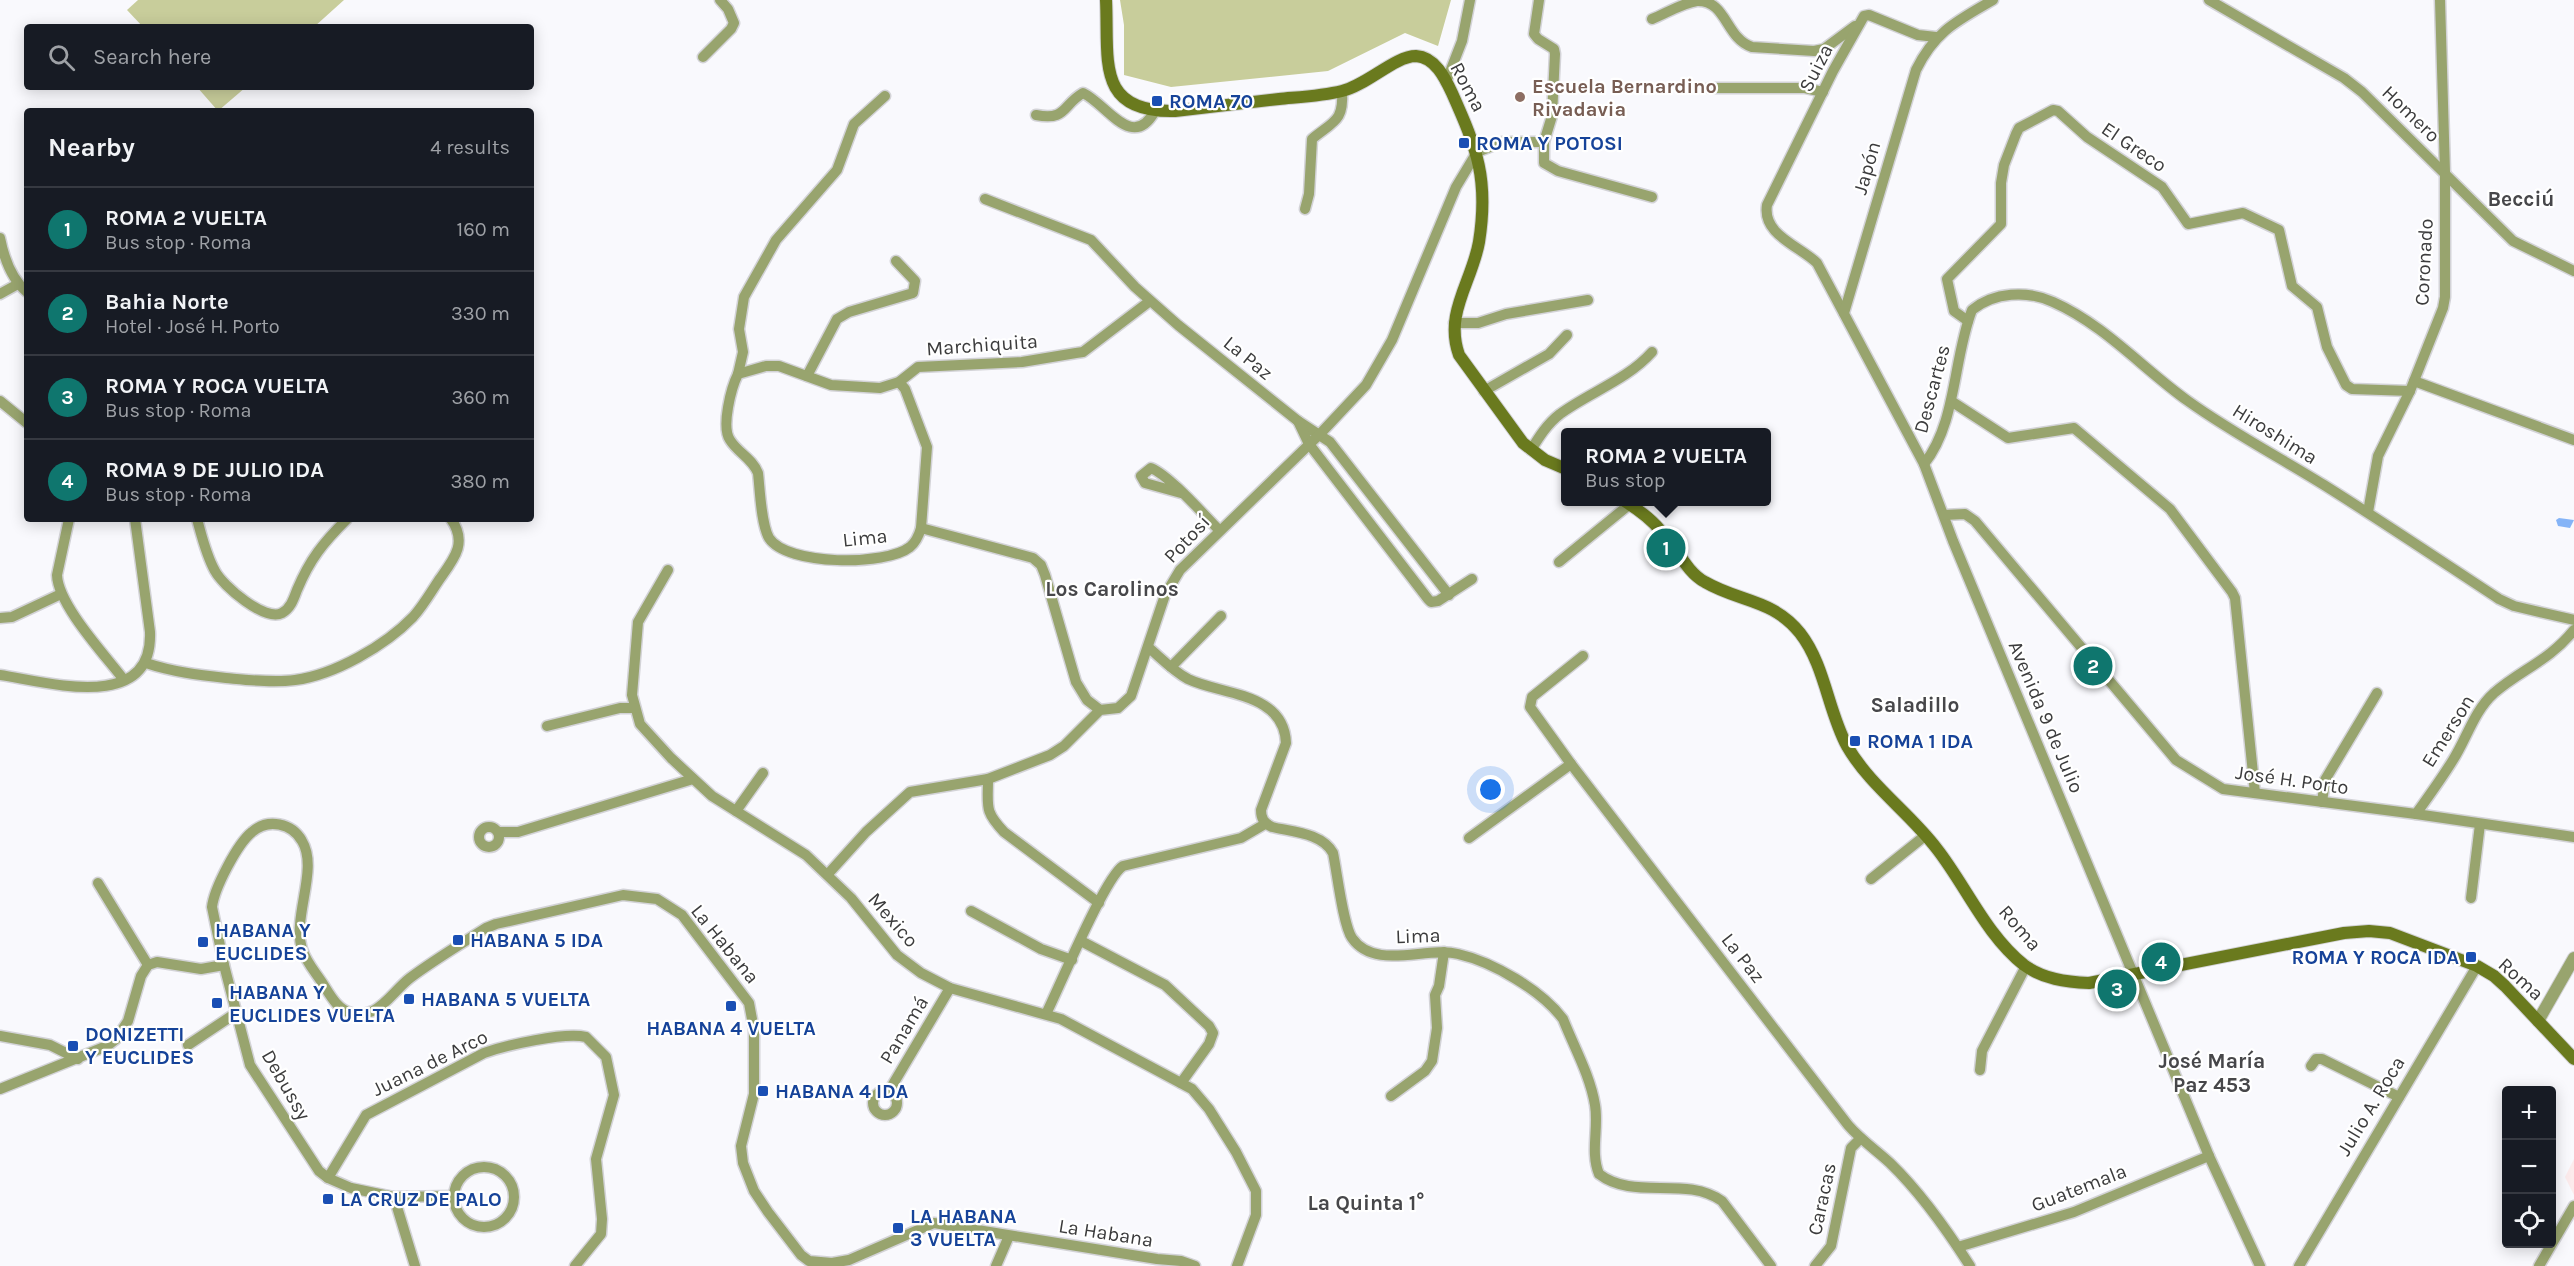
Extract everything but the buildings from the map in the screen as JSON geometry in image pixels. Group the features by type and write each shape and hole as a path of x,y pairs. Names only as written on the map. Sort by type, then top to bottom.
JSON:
{"main road":[{"name":"Roma","path":"1106,0 1109,68 1114,90 1128,102 1155,111 1175,111 1342,91 1370,80 1394,63 1416,56 1428,59 1446,81 1477,152 1483,188 1479,244 1454,323 1454,336 1460,355 1484,391 1531,450 1561,466"},
{"name":"Roma","path":"1632,506 1662,531 1703,582 1762,604 1780,613 1790,623 1808,646 1835,720 1848,748 1868,774 1926,835 1999,939 2026,966 2045,976 2066,982 2089,983 2344,933 2369,931 2406,938 2477,966 2494,976 2574,1059"}],"street":[{"path":"703,57 734,23 728,9 720,0"},
{"path":"1446,81 1462,41 1470,0"},
{"path":"1539,0 1534,34 1554,49 1555,54 1552,116 1544,142 1544,163 1558,171 1652,197"},
{"path":"1652,19 1696,1 1706,2 1719,9 1737,39 1743,44 1752,47 1814,51 1824,49 1869,15 1918,35 1936,37 1950,25 1993,0"},
{"name":"Homero","path":"2209,0 2344,78 2362,92 2445,172 2513,241 2529,251 2574,271"},
{"name":"Coronado","path":"2368,512 2378,456 2412,386 2443,308 2445,297 2445,172 2440,0"},
{"name":"Suiza","path":"1767,205 1860,22"},
{"name":"Japón","path":"1844,313 1910,87 1922,56 1936,37"},
{"path":"1709,88 1805,88 1823,92"},
{"path":"1305,209 1309,194 1312,139 1340,116 1342,91"},
{"path":"1036,115 1049,117 1064,113 1083,93 1121,124 1130,127 1140,127 1149,122 1155,111"},
{"name":"Lima","path":"885,96 854,124 837,170 776,240 744,297 739,329 743,352 726,430 729,439 754,464 758,473 769,537 777,546 792,554 818,560 882,558 911,547 919,536 921,528"},
{"name":"El Greco","path":"1968,321 1954,311 1947,279 2001,224 2002,174 2019,128 2053,110 2058,111 2086,137 2162,187 2188,224 2243,213 2279,230 2292,286 2317,307 2326,347 2346,385 2352,389 2412,386 2574,440"},
{"path":"1477,152 1502,142 1544,142"},
{"name":"Potosí","path":"828,874 866,832 910,792 988,779 1050,755 1064,746 1100,710 1118,708 1131,696 1170,585 1186,563 1357,396 1382,359 1402,318 1456,187 1477,152"},
{"name":"La Paz","path":"986,199 1091,240 1150,302 1298,421 1330,442 1449,595"},
{"name":"Avenida 9 de Julio","path":"1767,205 1768,219 1773,229 1817,263 1924,464 2209,1156 2260,1266"},
{"path":"0,238 4,255 18,284 24,289"},
{"path":"738,374 766,366 778,366 807,376 837,320 849,312 913,293 915,281 896,261"},
{"path":"0,294 18,284"},
{"name":"Hiroshima","path":"1968,321 1972,310 1980,303 2006,295 2041,297 2054,302 2094,325 2190,403 2368,512 2499,599 2514,606 2574,620"},
{"path":"1454,323 1478,322 1506,314 1588,300"},
{"name":"Marchiquita","path":"807,376 839,386 880,388 899,382 918,367 1022,362 1083,352 1150,302"},
{"name":"Descartes","path":"1924,464 1932,454 1951,401 1968,321"},
{"path":"1484,391 1548,354 1567,335"},
{"path":"1531,450 1545,429 1559,415 1641,364 1652,352"},
{"path":"899,382 905,389 927,447 921,528 1026,554 1041,565 1076,682 1087,700 1100,710"},
{"path":"1951,401 2008,438 2067,428 2079,431 2170,509 2235,598 2255,793"},
{"path":"0,402 24,421"},
{"path":"1298,421 1309,444 1431,602 1449,595 1472,579"},
{"path":"1181,493 1219,530"},
{"path":"1559,562 1624,506"},
{"name":"José H. Porto","path":"1944,515 1965,514 1975,521 2176,760 2223,789 2416,813 2574,837"},
{"path":"68,522 57,574 61,594 124,680"},
{"path":"0,675 60,687 100,687 124,680 146,663 151,648 150,632 135,522"},
{"path":"198,522 206,554 216,574 247,602 273,614 282,613 292,603 312,558 344,522"},
{"path":"146,663 168,671 236,679 293,681 328,673 372,648 415,615 455,556 460,537 453,522"},
{"name":"Mexico","path":"668,570 638,622 632,682 634,708 640,724 712,796 794,846 828,874 905,962 921,973 950,988 1061,1019 1192,1089 1209,1109 1236,1152 1256,1191 1256,1215 1237,1266"},
{"path":"0,618 12,617 61,594"},
{"path":"1171,667 1221,616"},
{"name":"Emerson","path":"2416,813 2453,761 2485,703 2495,693 2553,654 2574,630"},
{"path":"1046,1014 1098,903 1113,876 1123,866 1241,838 1265,824 1261,817 1261,810 1286,743 1282,726 1269,710 1252,699 1239,693 1191,680 1171,667 1148,646"},
{"name":"La Paz","path":"1582,656 1532,697 1530,703 1571,764 1860,1139 1901,1175 1958,1247 1970,1266"},
{"path":"2322,802 2325,780 2377,693"},
{"path":"547,726 620,708 634,708"},
{"path":"1469,838 1571,764"},
{"path":"736,811 764,773"},
{"path":"498,832 518,832 693,779"},
{"path":"988,779 988,814 992,819 1004,832 1098,903"},
{"name":"Lima","path":"1265,824 1317,838 1329,845 1333,853 1351,937 1364,949 1395,956 1444,952 1467,956 1509,975 1557,1011 1563,1018 1596,1108 1595,1166 1599,1174 1615,1184 1683,1188 1712,1194 1722,1201 1772,1266"},
{"path":"2471,898 2480,824"},
{"name":"La Habana","path":"224,965 212,907 213,899 244,840 252,831 264,825 286,826 304,843 307,871 300,922 302,948 333,1000 340,1008 351,1014 372,1011 411,977 486,928 496,924 623,895 657,898 682,915 749,1003 754,1030 754,1094 741,1146 743,1163 754,1191 801,1255 809,1261 819,1263 849,1260 934,1223 1156,1263 1180,1261 1195,1266"},
{"path":"1871,879 1926,835"},
{"path":"98,883 148,965"},
{"path":"971,911 1041,949 1072,960"},
{"path":"1081,941 1166,985 1209,1026 1213,1033 1209,1044 1180,1083"},
{"path":"1391,1096 1425,1071 1432,1061 1437,1028 1435,995 1439,986 1444,952"},
{"path":"2538,1021 2574,958"},
{"path":"0,1089 107,1046 122,1031 135,1003 141,976 148,965 157,962 201,969 224,965"},
{"name":"Debussy","path":"224,965 254,1072 304,1152 327,1178"},
{"path":"1980,1070 1982,1051 2026,966"},
{"name":"Julio A. Roca","path":"2299,1266 2477,966"},
{"name":"Panamá","path":"889,1091 950,988"},
{"path":"188,1045 236,1013"},
{"path":"0,1036 50,1045 78,1059"},
{"name":"Juana de Arco","path":"327,1178 366,1115 484,1053 502,1047 572,1036 586,1037 606,1057 614,1095 596,1159 602,1228 599,1239 575,1266"},
{"path":"2311,1066 2316,1059 2322,1059 2399,1097"},
{"name":"Caracas","path":"1815,1266 1831,1246 1851,1148 1860,1139"},
{"name":"Guatemala","path":"1958,1247 2074,1212 2209,1156"},
{"path":"489,1167 499,1170 507,1177 515,1195 510,1214 503,1221 485,1227 475,1226 459,1214 454,1196 461,1177 469,1170 489,1167"},
{"path":"327,1178 351,1188 394,1197 454,1196"},
{"path":"394,1197 415,1266"},
{"path":"2539,1266 2574,1206"},
{"path":"996,1266 1009,1236"},
{"path":"1156,1263 1169,1266"}],"shaded area":[{"path":"2574,1159 2574,1195 2565,1177"}],"green space":[{"path":"138,0 344,0 317,24 140,24 127,10"},
{"path":"1120,0 1451,0 1438,46 1405,33 1328,71 1171,87 1124,75 1124,25"},
{"path":"200,90 242,90 222,108 215,108"}],"water":[{"path":"2559,518 2574,520 2570,528 2558,526 2556,520"}],"place":[{"name":"Escuela Bernardino Rivadavia","path":"1520,97"},
{"name":"ROMA 70","path":"1157,101"},
{"name":"ROMA Y POTOSI","path":"1464,143"},
{"name":"ROMA 2 VUELTA","path":"1666,548"},
{"name":"Bahia Norte","path":"2093,666"},
{"name":"ROMA 1 IDA","path":"1855,741"},
{"name":"HABANA 5 IDA","path":"458,940"},
{"name":"HABANA Y EUCLIDES","path":"203,942"},
{"name":"ROMA Y ROCA IDA","path":"2471,957"},
{"name":"ROMA 9 DE JULIO IDA","path":"2161,962"},
{"name":"ROMA Y ROCA VUELTA","path":"2117,989"},
{"name":"HABANA 5 VUELTA","path":"409,999"},
{"name":"HABANA Y EUCLIDES VUELTA","path":"217,1003"},
{"name":"HABANA 4 VUELTA","path":"731,1006"},
{"name":"DONIZETTI Y EUCLIDES","path":"73,1046"},
{"name":"HABANA 4 IDA","path":"763,1091"},
{"name":"LA CRUZ DE PALO","path":"328,1199"},
{"name":"LA HABANA 3 VUELTA","path":"898,1228"}],"district":[{"name":"Becciú","path":"2521,199"},
{"name":"Los Carolinos","path":"1112,589"},
{"name":"Saladillo","path":"1915,705"},
{"name":"José María Paz 453","path":"2212,1073"},
{"name":"La Quinta 1°","path":"1366,1203"}]}
